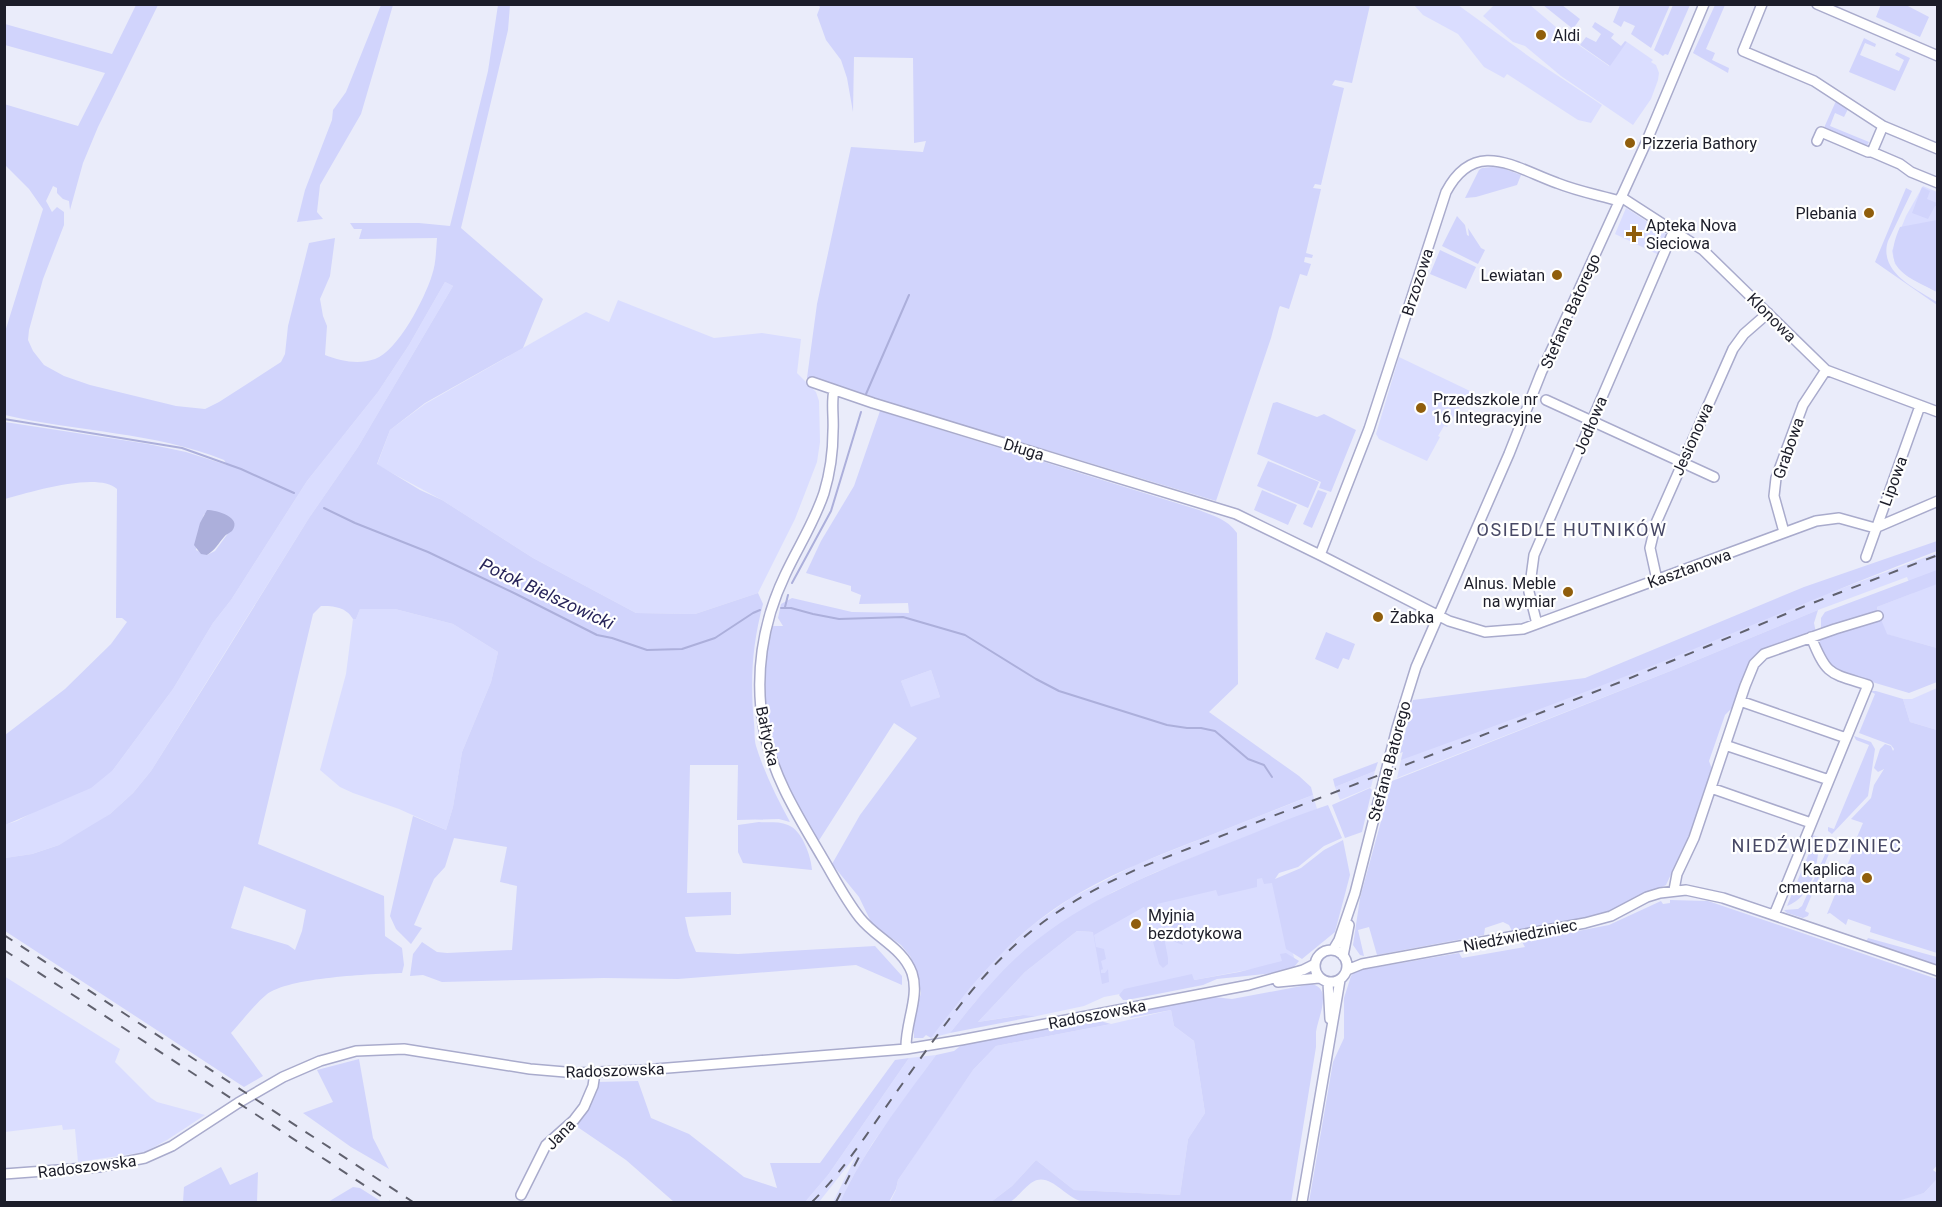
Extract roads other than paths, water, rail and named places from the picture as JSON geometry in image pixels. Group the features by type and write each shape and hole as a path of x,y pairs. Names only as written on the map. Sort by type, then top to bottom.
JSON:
{"street":[{"name":"Stefana Batorego","path":"1333,950 1339,940 1354,893 1406,695 1509,454 1538,380 1620,199 1704,4"},
{"path":"1762,4 1743,51 1814,81 1883,126 1938,149"},
{"path":"1816,4 1938,56"},
{"path":"1872,152 1883,126"},
{"path":"1817,141 1821,132 1872,152 1938,183"},
{"name":"Brzozowa","path":"1320,555 1369,429 1446,192 1458,173 1472,164 1495,160 1523,168 1578,191 1620,199"},
{"name":"Klonowa","path":"1620,199 1674,230 1709,255 1826,370 1938,412"},
{"name":"Jodłowa","path":"1537,624 1528,592 1532,559 1674,230"},
{"name":"Jesionowa","path":"1657,580 1650,555 1652,536 1682,462 1733,349 1744,334 1768,313"},
{"name":"Grabowa","path":"1784,532 1774,496 1776,478 1803,405 1826,370"},
{"name":"Długa","path":"812,382 1236,514 1320,555"},
{"name":"Bałtycka","path":"834,390 833,435 828,477 814,519 784,575 771,610 761,660 760,701 773,764 792,805 860,919 897,950 909,966 914,980 915,993 907,1024 906,1049"},
{"path":"1546,400 1714,477"},
{"name":"Lipowa","path":"1866,557 1920,406"},
{"path":"1875,528 1938,501"},
{"name":"Kasztanowa","path":"1438,617 1485,632 1515,630 1537,624 1784,532 1831,518 1846,519 1875,528"},
{"path":"1320,555 1438,617"},
{"path":"1674,890 1677,873 1694,838 1749,674 1761,657 1811,637 1878,616"},
{"path":"1774,915 1868,685 1825,668 1811,637"},
{"path":"1740,701 1846,738"},
{"path":"1725,745 1829,780"},
{"path":"1711,788 1811,823"},
{"name":"Niedźwiedziniec","path":"1346,963 1362,964 1602,919 1647,897 1674,890 1710,894 1938,971"},
{"name":"Stefana Batorego","path":"1346,963 1354,893"},
{"path":"1302,1203 1340,980 1346,963 1333,950 1319,955 1315,964 1315,971 1324,980 1330,995 1330,1036"},
{"name":"Radoszowska","path":"4,1174 99,1167 135,1161 154,1155 283,1077 320,1061 356,1051 404,1049 552,1072 595,1073 906,1049 1249,985 1303,970 1315,964"},
{"path":"1324,980 1340,980"},
{"name":"Radoszowska","path":"1249,985 1324,980"},
{"name":"Jana","path":"521,1195 546,1145 574,1120 584,1107 593,1086 595,1073"}],"waterway":[{"name":"Potok Bielszowicki","path":"866,394 909,295"},
{"name":"Potok Bielszowicki","path":"792,583 831,511 861,412"},
{"name":"Potok Bielszowicki","path":"4,419 182,448 241,469 294,493"},
{"name":"Potok Bielszowicki","path":"324,508 428,552 597,635 647,650 682,649 715,638 760,610"},
{"name":"Potok Bielszowicki","path":"785,607 788,595"},
{"name":"Potok Bielszowicki","path":"781,608 791,608 839,619 903,617 965,635 1059,691 1167,725 1215,731 1248,759 1264,765 1272,777"}],"railway":[{"path":"812,1202 845,1164 937,1036 982,979 1031,931 1083,896 1159,860 1623,681 1810,604 1938,555"},
{"path":"4,935 413,1202"},
{"path":"4,950 390,1202"},
{"path":"836,1202 860,1155"}],"place":[{"name":"Aldi","path":"1541,35"},
{"name":"Pizzeria Bathory","path":"1630,143"},
{"name":"Plebania","path":"1869,213"},
{"name":"Apteka Nova Sieciowa","path":"1634,234"},
{"name":"Lewiatan","path":"1557,275"},
{"name":"Przedszkole nr 16 Integracyjne","path":"1421,408"},
{"name":"Alnus. Meble na wymiar","path":"1568,592"},
{"name":"Żabka","path":"1378,617"},
{"name":"Kaplica cmentarna","path":"1867,878"},
{"name":"Myjnia bezdotykowa","path":"1136,924"}],"district":[{"name":"OSIEDLE HUTNIKÓW","path":"1572,530"},
{"name":"NIEDŹWIEDZINIEC","path":"1817,846"}]}
